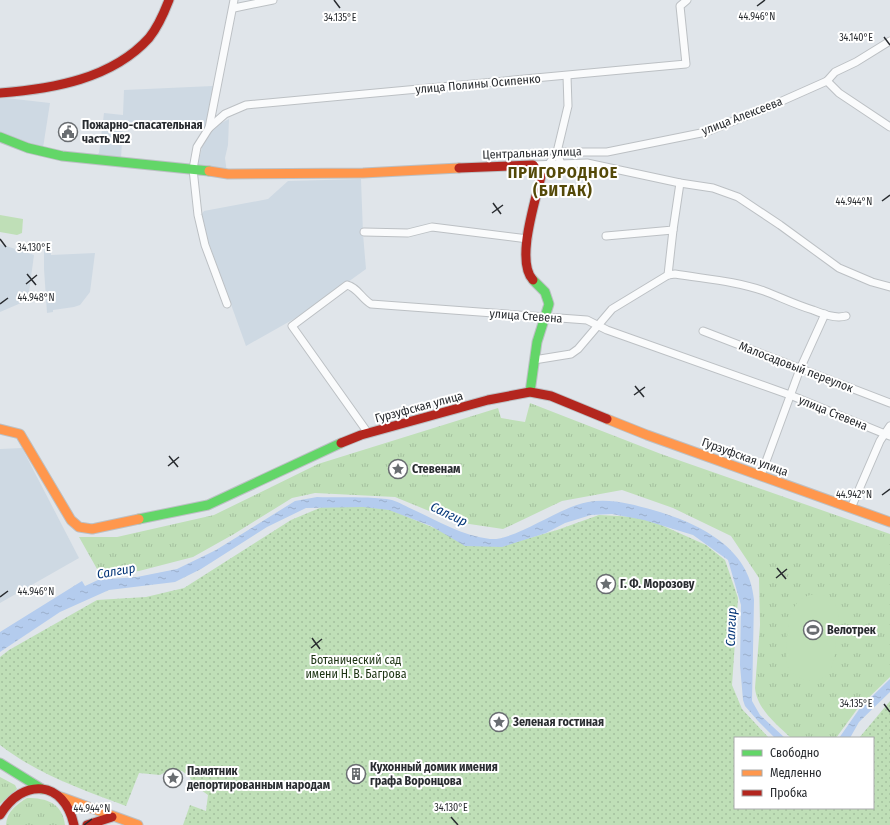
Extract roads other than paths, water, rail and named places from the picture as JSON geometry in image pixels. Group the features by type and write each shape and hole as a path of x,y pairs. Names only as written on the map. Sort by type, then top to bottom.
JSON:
{"main road":[{"path":"0,93 88,78 110,68 138,48 150,37 169,0"},
{"name":"Центральная улица","path":"0,137 28,148 62,156 228,174 293,175 363,173 533,165"},
{"path":"530,392 534,360 544,318 548,311 549,301 547,295 527,274 525,267 528,239 541,176 533,165"},
{"name":"Гурзуфская улица","path":"0,429 20,434 71,520 79,527 92,529 208,505 332,446 368,433 488,400 530,392 551,396 646,435 890,522"},
{"path":"0,763 27,781 61,797 112,817 138,825"},
{"path":"0,815 7,803 24,790 44,789"},
{"path":"61,797 70,809 74,825"},
{"path":"87,825 112,817"}],"street":[{"path":"228,304 205,245 198,215 193,169 197,147 209,128 234,4 273,0"},
{"name":"улица Полины Осипенко","path":"209,128 225,114 246,105 686,64 680,6 687,0"},
{"name":"улица Алексеева","path":"556,152 607,152 706,132 828,81 835,72 856,62 890,41"},
{"path":"541,176 556,152 568,106 567,76"},
{"path":"828,81 839,93 890,127"},
{"path":"556,152 561,164"},
{"name":"Центральная улица","path":"533,165 587,163 680,183 713,188 738,197 780,224 808,247 839,268 872,282 890,287"},
{"path":"668,275 680,183"},
{"path":"364,232 408,233 432,227 528,239"},
{"path":"606,236 673,230"},
{"path":"534,360 571,354 578,349 612,309 668,275 743,285 764,291 794,304 825,314 840,318 846,316"},
{"name":"улица Стевена","path":"368,433 292,326 347,285 353,286 363,299 371,304 587,320 607,330 790,395 887,435"},
{"path":"761,475 800,369 825,314"},
{"name":"Малосадовый переулок","path":"703,332 890,404"},
{"path":"851,508 890,426"}],"water":[{"path":"317,497 392,500 470,535 490,539 512,535 576,505 596,501 621,502 645,508 670,515 704,530 719,540 732,552 743,565 750,581 754,600 752,701 760,715 784,737 774,737 745,706 743,700 740,665 741,605 728,560 693,535 644,520 612,514 591,515 565,523 546,533 502,547 465,546 431,526 389,510 363,507 306,508 267,527 201,569 175,582 109,590 60,612 0,652 0,632 82,581 85,586 98,580 137,577 177,569 216,550 295,501"},
{"path":"890,679 890,692 859,722 851,737 840,737 860,708"}],"place":[{"name":"Пожарно-спасательная часть №2","path":"68,132"},
{"name":"Стевенам","path":"398,469"},
{"name":"Г. Ф. Морозову","path":"606,584"},
{"name":"Велотрек","path":"813,630"},
{"name":"Зеленая гостиная","path":"499,722"},
{"name":"Кухонный домик имения графа Воронцова","path":"356,774"},
{"name":"Памятник депортированным народам","path":"173,778"}],"district":[{"name":"ПРИГОРОДНОЕ (БИТАК)","path":"563,181"}],"water label":[{"name":"Салгир","path":"449,514"},
{"name":"Салгир","path":"116,571"},
{"name":"Салгир","path":"731,627"}],"park label":[{"name":"Ботанический сад имени Н. В. Багрова","path":"356,667"}]}
